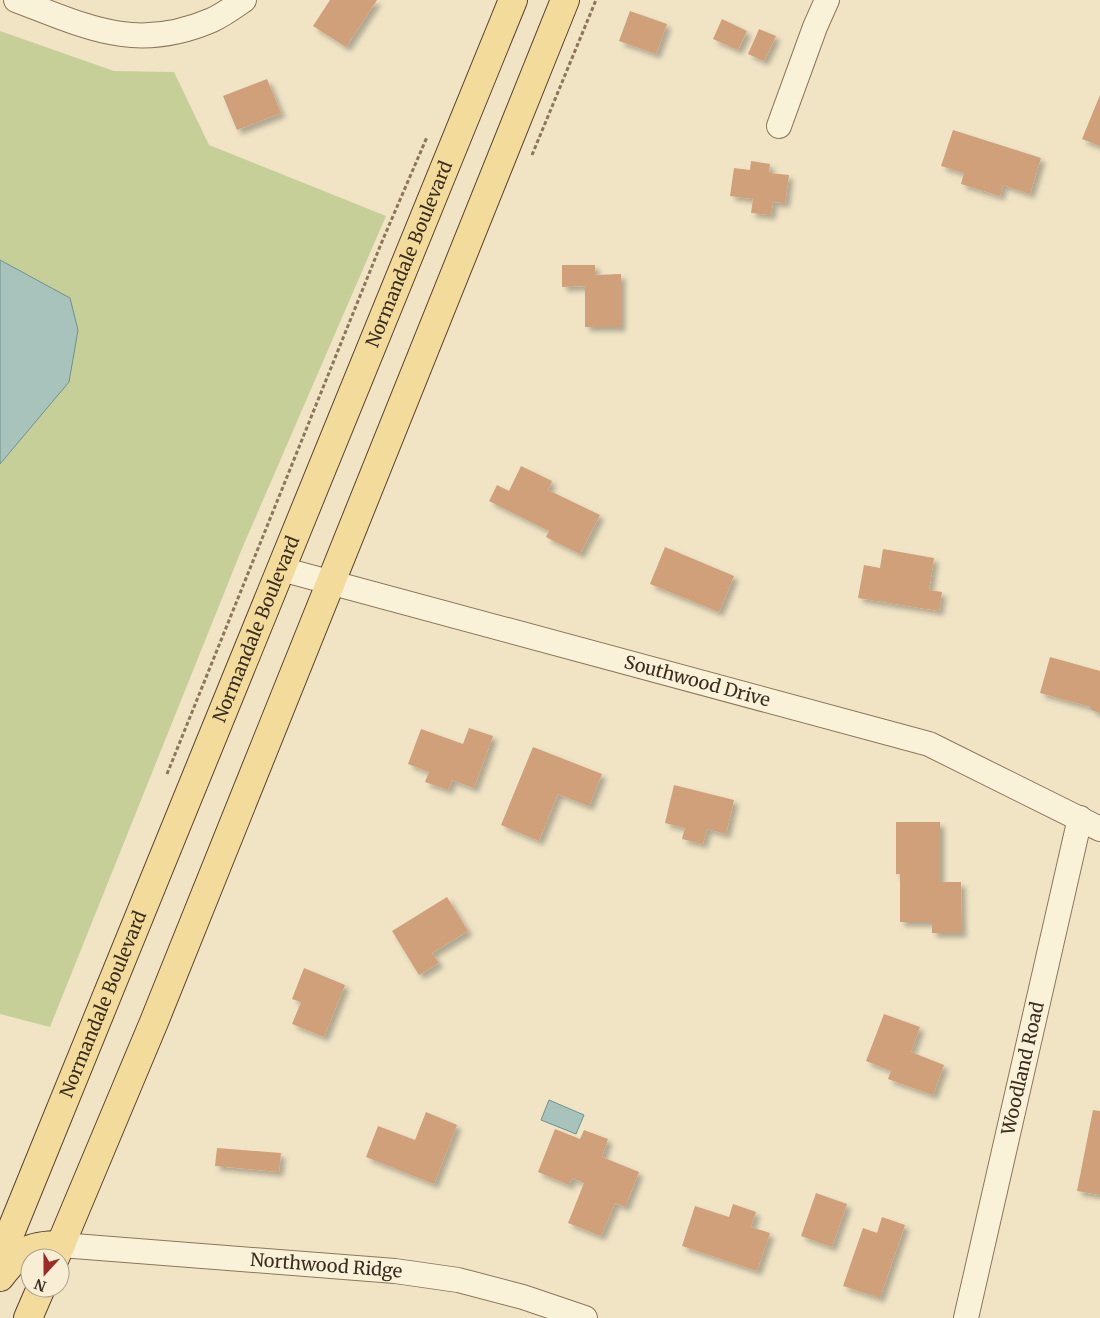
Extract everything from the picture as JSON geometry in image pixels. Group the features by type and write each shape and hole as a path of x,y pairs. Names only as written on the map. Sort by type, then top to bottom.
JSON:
{"main road":[{"name":"Normandale Boulevard","path":"0,1258 513,0"},
{"path":"59,1248 154,1022 565,0"},
{"path":"30,1248 44,1245 51,1248"},
{"path":"0,1277 12,1261 20,1254"},
{"path":"28,1318 37,1298"}],"street":[{"path":"16,0 84,26 117,35 150,37 182,31 213,20 244,0"},
{"path":"779,126 815,27 827,0"},
{"name":"Southwood Drive","path":"281,568 929,744 1090,823"},
{"name":"Woodland Road","path":"966,1318 1090,823"},
{"name":"Northwood Ridge","path":"70,1252 395,1270 458,1280 523,1297 585,1318"}],"path":[{"path":"311,416 427,136"}],"green space":[{"path":"0,31 114,71 174,72 209,145 386,216 241,551 50,1027 0,1014 0,464 69,382 69,298 0,260"}],"water":[{"path":"0,260 70,298 78,330 69,382 0,464"},
{"path":"549,1100 584,1115 576,1134 541,1120"}],"building":[{"path":"330,0 377,0 346,47 313,26"},
{"path":"630,11 667,24 656,54 619,41"},
{"path":"722,19 747,31 738,50 713,39"},
{"path":"759,29 776,36 764,61 748,54"},
{"path":"267,79 281,113 237,130 223,96"},
{"path":"1100,95 1100,146 1082,139"},
{"path":"953,130 1041,158 1030,194 1003,185 1000,196 961,184 964,173 941,166"},
{"path":"751,161 770,164 769,173 789,175 785,203 773,202 771,215 751,213 753,199 730,196 734,168 750,170"},
{"path":"562,265 595,265 595,275 621,274 621,327 585,327 585,286 562,287"},
{"path":"521,466 552,481 548,490 600,515 580,554 546,537 549,531 489,501 497,485 509,491"},
{"path":"665,547 734,576 719,612 650,584"},
{"path":"883,549 934,558 929,590 942,592 939,611 858,598 864,565 880,568"},
{"path":"1050,657 1100,671 1100,713 1091,710 1091,707 1040,693"},
{"path":"469,728 493,736 474,788 452,780 448,790 425,782 429,772 408,764 421,729 463,744"},
{"path":"533,747 602,774 589,806 558,794 539,841 501,825"},
{"path":"674,785 734,800 726,834 707,829 703,844 682,839 685,828 665,823"},
{"path":"896,822 940,822 940,882 961,882 962,933 932,933 932,922 900,922 900,874 896,874"},
{"path":"447,897 468,931 432,953 439,963 419,975 392,931"},
{"path":"304,968 345,985 324,1037 292,1024 301,1002 292,999"},
{"path":"884,1014 920,1027 911,1052 944,1065 933,1095 888,1079 891,1071 866,1061"},
{"path":"1093,1110 1100,1111 1100,1195 1077,1191"},
{"path":"426,1112 457,1125 434,1184 366,1157 378,1126 415,1140"},
{"path":"555,1129 580,1139 584,1130 608,1139 602,1157 639,1172 625,1207 615,1203 601,1236 568,1223 584,1183 572,1178 569,1185 538,1172"},
{"path":"217,1148 281,1153 279,1172 215,1166"},
{"path":"816,1193 847,1204 832,1247 801,1236"},
{"path":"733,1204 756,1212 751,1227 770,1233 757,1271 682,1246 695,1206 729,1217"},
{"path":"882,1217 905,1225 880,1298 843,1286 863,1228 877,1233"}]}
